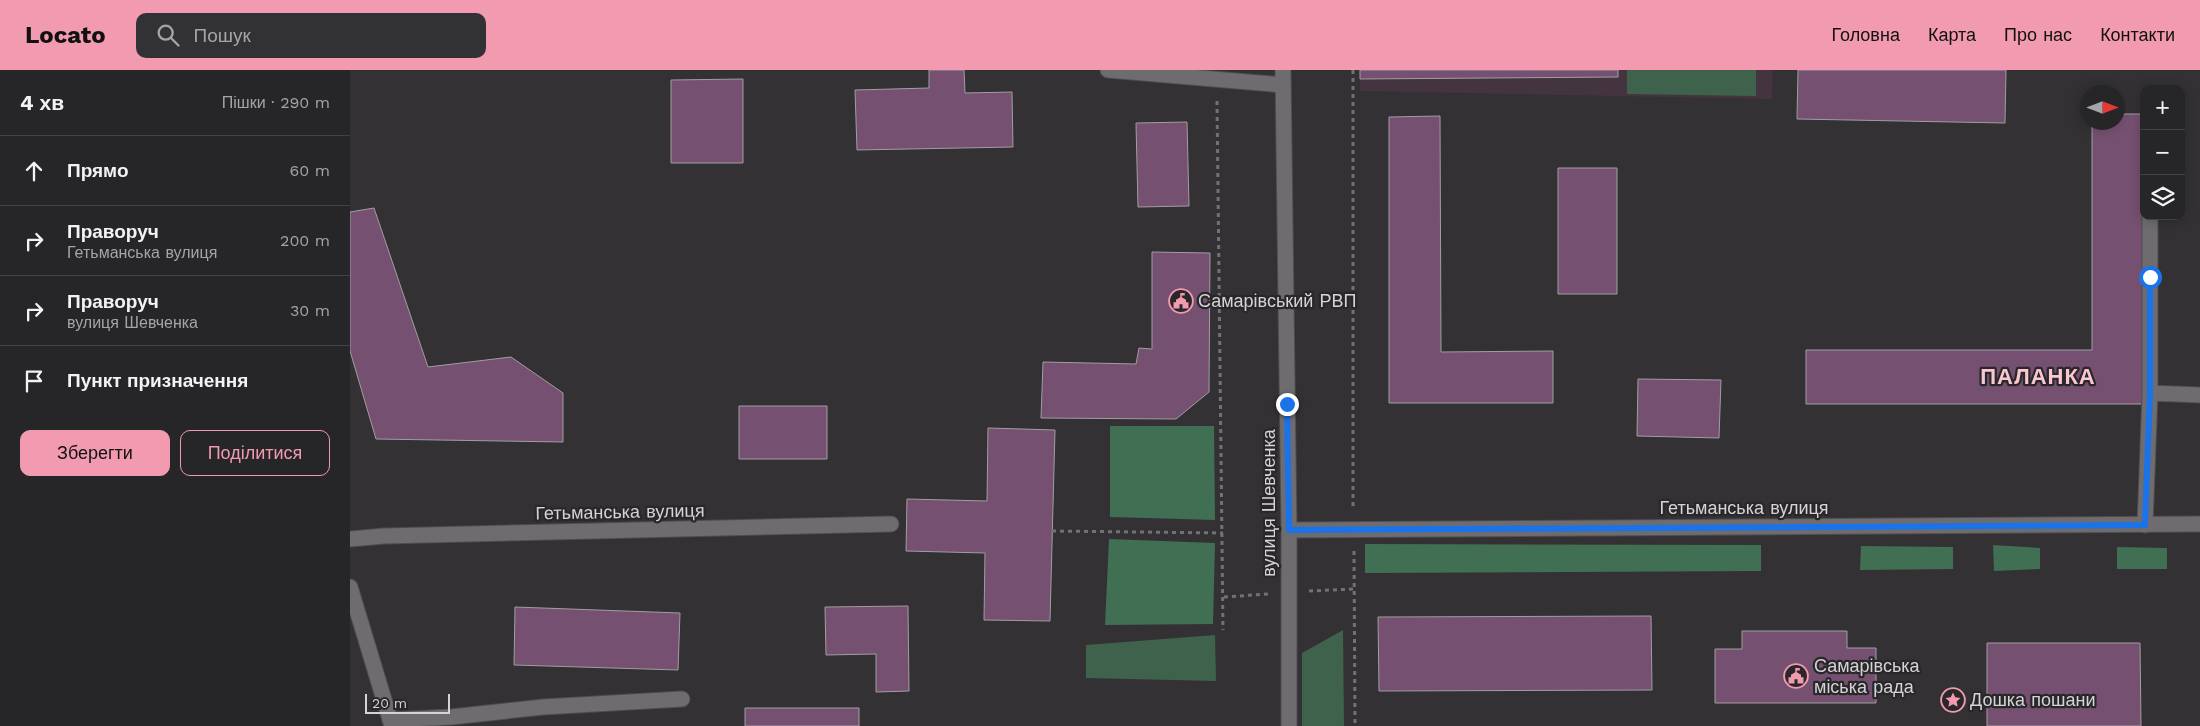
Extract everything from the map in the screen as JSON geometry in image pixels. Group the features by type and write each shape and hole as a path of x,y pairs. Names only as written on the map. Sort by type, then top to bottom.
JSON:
{"street":[{"path":"1108,70 1217,80 1283,78"},
{"name":"вулиця Шевченка","path":"1283,78 1289,530 1289,726"},
{"path":"2145,525 2150,392 2150,220"},
{"path":"2150,392 2200,395"},
{"name":"Гетьманська вулиця","path":"350,539 384,536 891,524"},
{"name":"Гетьманська вулиця","path":"1289,530 2200,524"},
{"path":"350,587 354,612 391,723 543,707 682,699"}],"path":[{"path":"1353,70 1355,726"},
{"path":"1217,80 1223,630"},
{"path":"1052,531 1223,533"},
{"path":"1304,592 1354,589"},
{"path":"1224,597 1271,593"}],"shaded area":[{"path":"1360,70 1773,70 1772,99 1360,91"}],"green space":[{"path":"1627,70 1756,70 1756,96 1627,94"},
{"path":"1110,426 1214,426 1215,520 1110,517"},
{"path":"1109,539 1215,543 1213,624 1105,625"},
{"path":"1365,544 1761,545 1761,571 1365,573"},
{"path":"1993,545 2040,548 2040,569 1994,571"},
{"path":"1861,546 1953,547 1953,569 1860,570"},
{"path":"2117,547 2167,548 2167,569 2117,569"},
{"path":"1343,630 1344,726 1302,726 1302,653"},
{"path":"1215,635 1216,681 1086,678 1086,645"}],"building":[{"path":"929,70 964,70 965,93 1012,92 1013,147 857,150 855,90 929,88"},
{"path":"1360,70 1618,70 1618,77 1360,79"},
{"path":"1798,70 2006,70 2005,123 1797,119"},
{"path":"743,79 743,163 671,163 671,80"},
{"path":"2125,114 2140,114 2140,220 2143,220 2143,404 1806,404 1806,350 2092,350 2092,130 2125,130"},
{"path":"1440,116 1441,352 1553,351 1553,403 1389,403 1389,117"},
{"path":"1187,122 1189,206 1138,207 1136,123"},
{"path":"1558,168 1617,168 1617,294 1558,294"},
{"path":"374,208 428,367 511,357 563,393 563,442 376,439 350,351 350,212"},
{"name":"Самарівський РВП","path":"1152,252 1210,253 1209,392 1176,419 1041,418 1043,362 1136,364 1139,348 1152,349"},
{"path":"1638,379 1721,380 1719,438 1637,436"},
{"path":"739,406 827,406 827,459 739,459"},
{"path":"988,428 1055,430 1050,621 984,620 985,553 906,551 907,499 987,501"},
{"path":"908,606 909,691 876,692 876,654 826,655 825,607"},
{"path":"515,607 680,613 678,670 514,665"},
{"path":"1651,616 1652,690 1379,691 1378,617"},
{"name":"Самарівська міська рада","path":"1742,631 1847,631 1847,648 1876,648 1876,703 1715,703 1715,649 1742,649"},
{"path":"1987,643 2140,643 2141,726 1987,726"},
{"path":"745,708 859,708 859,726 745,726"}],"place":[{"name":"Самарівський РВП","path":"1181,301"},
{"name":"Самарівська міська рада","path":"1796,676"},
{"name":"Дошка пошани","path":"1953,700"}],"district":[{"name":"ПАЛАНКА","path":"2038,376"}],"route":[{"path":"1287,404 1289,530 2145,525 2150,392 2150,277"}]}
